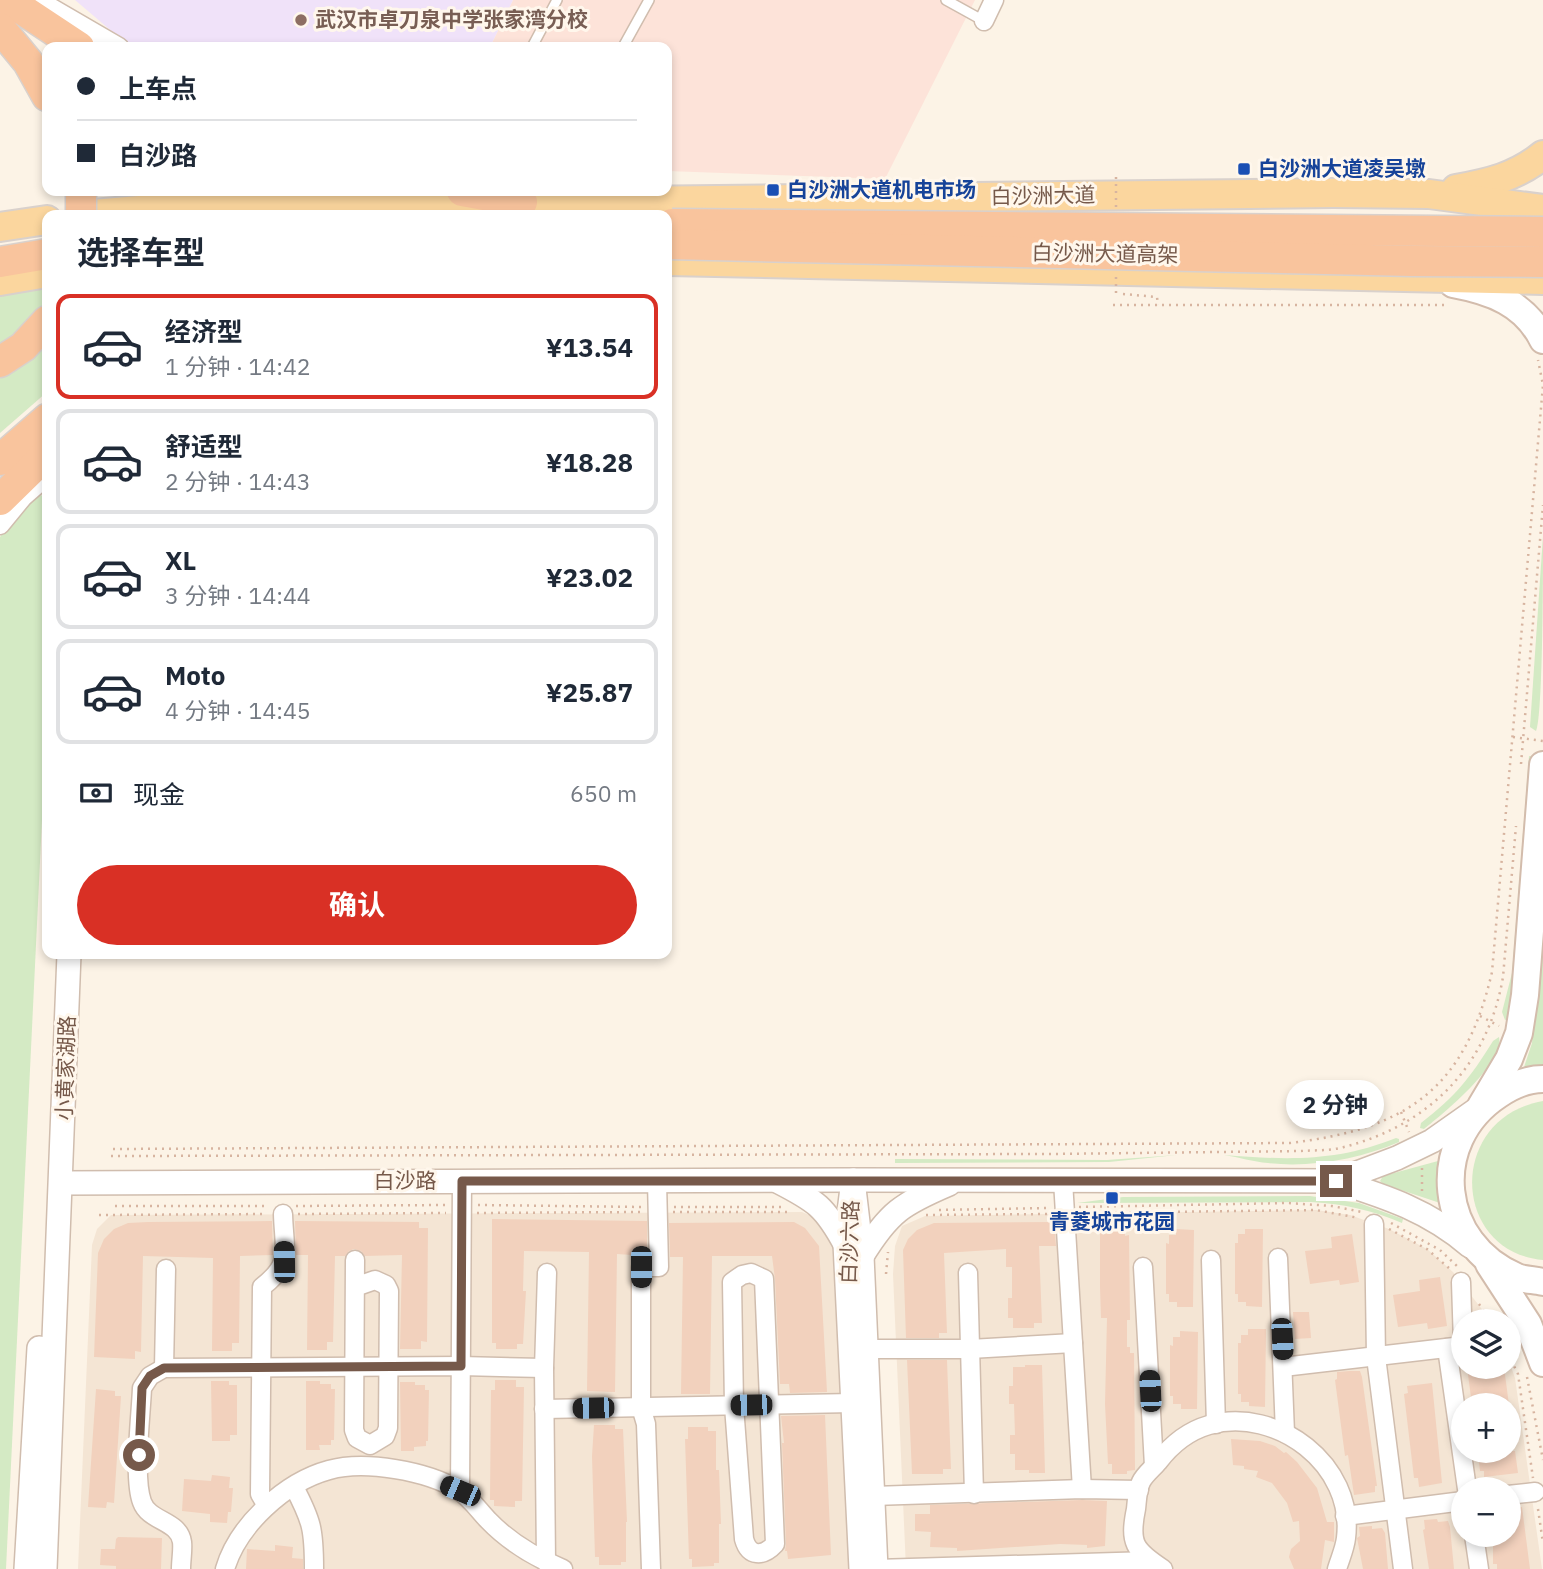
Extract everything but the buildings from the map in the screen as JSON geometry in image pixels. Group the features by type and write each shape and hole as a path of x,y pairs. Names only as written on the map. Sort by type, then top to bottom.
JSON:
{"highway":[{"path":"8,0 71,42"},
{"path":"0,28 28,62 42,87"},
{"path":"489,196 522,202"},
{"name":"白沙洲大道高架","path":"672,224 1543,232"},
{"path":"0,245 42,237"},
{"name":"白沙洲大道高架","path":"672,244 1543,262"},
{"path":"0,262 42,255"},
{"path":"0,362 23,347 42,326"},
{"path":"0,460 42,423"},
{"path":"0,500 42,459"}],"main road":[{"path":"1429,194 1497,182 1543,155"},
{"name":"白沙洲大道","path":"140,210 187,206 1319,193 1429,194 1543,209"},
{"path":"0,227 42,221"},
{"path":"672,261 1543,280"},
{"path":"0,281 42,274"},
{"path":"1424,278 1479,289 1512,304 1524,312 1541,349"},
{"path":"1532,765 1526,981 1520,1033 1509,1059 1461,1133 1450,1167 1451,1198 1461,1227 1486,1259 1528,1324 1534,1365"},
{"path":"1481,1106 1510,1087 1543,1079"},
{"path":"1486,1259 1518,1278 1543,1282"}],"street":[{"path":"38,0 110,42"},
{"path":"984,21 994,0"},
{"path":"576,196 589,201"},
{"path":"0,525 23,497 42,480"},
{"name":"小黄家湖路","path":"62,1183 69,959"},
{"path":"1336,1181 1432,1141 1481,1106"},
{"name":"白沙六路","path":"853,1180 853,1403 861,1569"},
{"path":"460,1491 462,1181"},
{"path":"651,1569 646,1424 641,1407 641,1267 659,1267 657,1181"},
{"path":"776,1181 813,1199 832,1219 854,1250 898,1211 922,1196 958,1181"},
{"path":"1063,1181 1082,1489"},
{"path":"1336,1181 1417,1210 1447,1227 1486,1259"},
{"name":"白沙路","path":"62,1183 1336,1181"},
{"path":"26,1569 46,1234 62,1183"},
{"path":"45,1569 62,1183"},
{"path":"267,1507 260,1494 262,1287 278,1274 284,1262 283,1214"},
{"path":"1377,1219 1376,1356 1404,1569"},
{"name":"白沙六路","path":"854,1250 866,1349 876,1569"},
{"path":"1278,1258 1285,1433"},
{"path":"355,1260 354,1430 357,1438 370,1445 379,1442 388,1428 389,1291 386,1285 375,1280 355,1287"},
{"path":"1211,1260 1216,1424"},
{"path":"1143,1268 1154,1466"},
{"path":"164,1368 166,1269"},
{"path":"546,1562 544,1368 547,1273"},
{"path":"751,1273 764,1279 775,1544 768,1552 760,1554 746,1548 744,1539 734,1406 732,1282 751,1273"},
{"path":"968,1273 974,1494"},
{"path":"1460,1309 1461,1276"},
{"path":"866,1349 970,1349 1073,1343"},
{"path":"1283,1367 1451,1347"},
{"path":"181,1569 183,1544 180,1533 146,1512 140,1497 138,1477 142,1388 150,1376 164,1368 544,1368"},
{"path":"1460,1379 1466,1477"},
{"path":"544,1409 853,1403"},
{"path":"1160,1567 1134,1544 1132,1527 1141,1482 1166,1452 1187,1434 1234,1421 1261,1424 1285,1433 1311,1450 1331,1473 1345,1505 1346,1538 1337,1569"},
{"path":"225,1569 229,1556 250,1524 281,1492 329,1470 361,1467 396,1469 429,1477 460,1491 509,1541 563,1569"},
{"path":"294,1487 309,1515 314,1535 314,1569"},
{"path":"873,1496 1082,1489 1139,1490"},
{"path":"1521,1494 1535,1492"},
{"path":"1345,1516 1451,1503"},
{"path":"1476,1547 1479,1569"},
{"path":"876,1569 1160,1567"}],"lane":[{"path":"535,42 557,0"},
{"path":"626,42 649,0"},
{"path":"946,0 984,21"}],"path":[{"path":"1116,293 1157,297 1158,305"},
{"path":"1113,305 1450,305"},
{"path":"113,1149 1290,1143 1326,1139 1358,1131 1401,1112 1434,1090 1458,1061 1484,1008 1492,972 1543,385 1541,349"},
{"path":"1532,765 1523,738 1543,506"},
{"path":"1513,737 1543,741"},
{"path":"111,1156 1049,1154 1301,1151 1342,1148 1382,1134 1417,1116 1443,1094 1471,1064 1499,1002 1517,818"},
{"path":"1401,1112 1422,1165 1422,1195 1417,1210"},
{"path":"925,1216 1288,1203 1332,1206 1411,1232 1440,1250 1483,1309"},
{"path":"898,1211 1316,1210 1377,1219 1427,1249 1461,1276"},
{"path":"99,1215 802,1212"},
{"path":"1409,1239 1411,1232"},
{"path":"886,1274 888,1249"},
{"path":"1534,1365 1531,1392 1543,1460"},
{"path":"1519,1379 1543,1544"}],"shaded area":[{"name":"武汉市卓刀泉中学张家湾分校","path":"75,0 513,0 492,42 122,40"},
{"path":"513,0 975,0 885,179 672,171 672,42 492,42"},
{"path":"1316,1210 1350,1215 1389,1229 1427,1249 1453,1272 1482,1309 1451,1309 1451,1379 1515,1379 1517,1393 1451,1393 1451,1463 1521,1463 1521,1420 1542,1569 906,1569 893,1274 895,1246 902,1226 925,1216"},
{"path":"802,1212 816,1218 832,1243 850,1569 78,1569 92,1245 97,1229 111,1215"}],"green space":[{"path":"42,288 42,396 0,433 0,292"},
{"path":"42,495 42,820 6,1569 0,1569 0,537 26,502"},
{"path":"1543,536 1541,670 1536,731 1530,727"},
{"path":"1529,756 1536,757 1521,946 1508,1019 1505,1020 1502,1012 1512,973"},
{"path":"1543,898 1543,1069 1523,1070 1532,1043"},
{"path":"1499,1037 1498,1048 1483,1074 1445,1112 1424,1129 1420,1128 1421,1123 1462,1086 1493,1041"},
{"path":"1543,1101 1543,1260 1513,1252 1491,1234 1477,1211 1472,1184 1476,1157 1489,1132 1511,1112"},
{"path":"1396,1138 1399,1142 1368,1153 1318,1163 1268,1163 1224,1155 1312,1157 1353,1151"},
{"path":"1177,1155 1109,1162 895,1163 895,1159 1107,1160"},
{"path":"1438,1161 1440,1203 1380,1181 1383,1176"},
{"path":"1310,1196 1359,1203 1403,1219 1402,1223 1358,1208 1311,1202 1077,1203 1123,1197"}],"place":[{"name":"武汉市卓刀泉中学张家湾分校","path":"301,20"},
{"name":"白沙洲大道凌吴墩","path":"1244,169"},
{"name":"白沙洲大道机电市场","path":"773,190"},
{"name":"青菱城市花园","path":"1112,1198"}],"route":[{"path":"139,1455 142,1388 150,1376 164,1368 461,1366 462,1181 1336,1181"}]}
